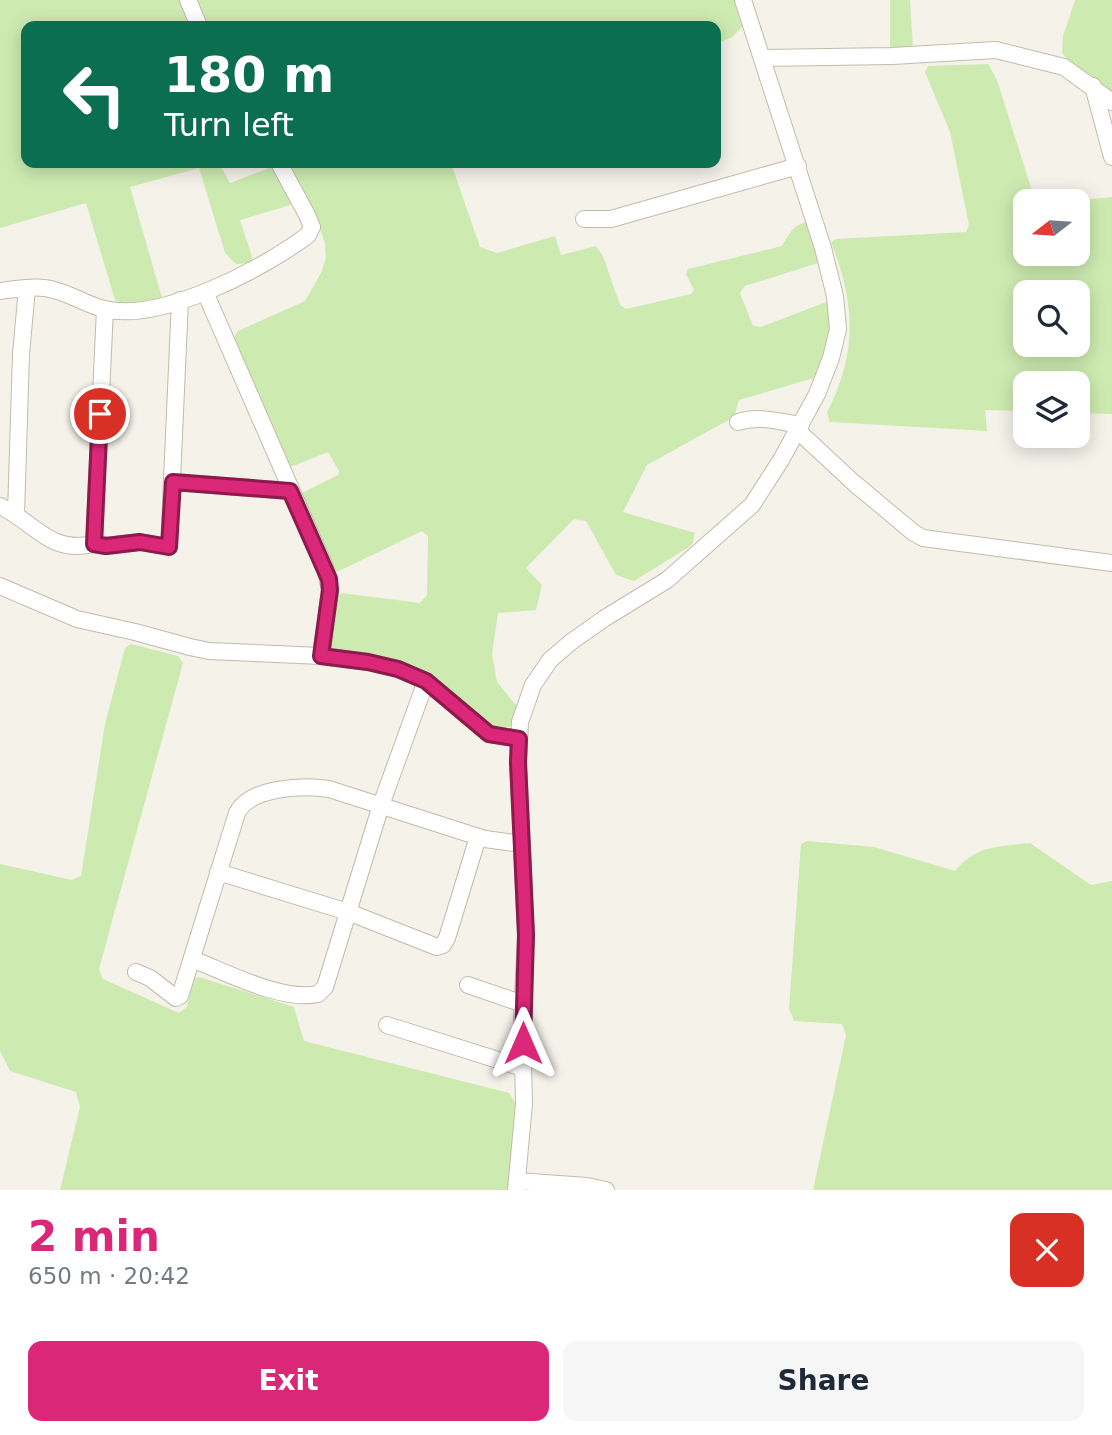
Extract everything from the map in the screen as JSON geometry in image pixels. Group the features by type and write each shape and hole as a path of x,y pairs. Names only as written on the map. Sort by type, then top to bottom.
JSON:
{"street":[{"path":"188,0 197,21"},
{"path":"606,1190 587,1185 517,1185 524,1104 523,1004 526,935 518,762 520,722 533,685 550,660 605,618 667,580 752,505 799,428 817,394 831,358 838,329 835,296 798,166 743,0"},
{"path":"763,58 892,56 996,50 1064,67 1112,102"},
{"path":"1093,86 1112,157"},
{"path":"584,219 611,219 798,166"},
{"path":"0,291 27,288 55,290 105,309 147,311 205,292 247,272 308,235 312,227 282,168"},
{"path":"16,514 21,354 27,288"},
{"path":"205,292 329,579 330,590 321,656"},
{"path":"0,506 16,514 43,537 61,545 80,547 140,542 169,547 180,300"},
{"path":"94,544 105,309"},
{"path":"738,422 759,418 799,428 854,483 923,538 1112,563"},
{"path":"173,482 290,491"},
{"path":"0,586 77,619 209,651 321,656 398,669 426,681 489,734 519,739"},
{"path":"192,959 285,992 309,996 318,994 325,987 381,805 426,681"},
{"path":"136,972 150,978 176,998 183,990 237,813 241,804 250,797 311,786 329,789 478,837 522,844"},
{"path":"218,872 348,912 437,947 443,945 478,837"},
{"path":"468,985 523,1004"},
{"path":"387,1026 523,1068"}],"green space":[{"path":"0,0 181,0 190,21 21,21 21,168 199,168 130,187 163,301 131,306 115,300 86,203 0,228"},
{"path":"197,0 735,0 744,25 732,37 721,42 721,21 204,21"},
{"path":"890,0 910,0 913,48 890,49"},
{"path":"1075,0 1112,0 1112,97 1076,69 1062,53 1063,36"},
{"path":"988,64 997,80 1031,189 1013,189 1013,266 1090,266 1090,199 1112,197 1112,414 1090,413 1090,371 1013,371 1013,411 985,410 987,431 830,422 827,413 844,370 850,329 845,287 831,242 836,239 966,232 969,225 950,132 925,72 928,66"},
{"path":"199,168 222,168 230,183 269,168 276,169 294,204 240,220 254,263 236,264 225,253"},
{"path":"287,168 453,168 480,247 497,253 555,236 561,255 596,246 603,256 620,305 626,309 691,294 694,290 686,274 688,269 782,246 797,226 812,222 822,256 818,263 745,286 740,293 753,326 761,327 829,301 834,322 817,377 739,400 734,417 647,465 623,512 695,533 692,545 634,581 616,575 586,521 574,519 526,568 542,585 536,610 498,613 492,654 497,682 520,710 515,724 502,730 482,722 428,674 336,652 328,647 337,596 342,593 420,603 427,595 428,536 422,531 337,572 331,570 300,494 338,475 339,471 328,452 288,466 233,339 238,331 305,301 326,258 325,243 318,223"},
{"path":"131,644 178,656 183,663 99,969 103,979 179,1013 187,1007 193,979 199,977 294,1007 304,1041 509,1093 519,1109 511,1190 60,1190 80,1107 76,1092 10,1071 0,1051 0,864 72,880 81,876 105,724 125,648"},
{"path":"807,841 874,847 955,871 963,862 980,852 1030,843 1091,885 1112,881 1112,1190 813,1190 846,1035 842,1024 794,1021 789,1009 801,844"}],"route":[{"path":"100,414 94,544 106,546 140,542 169,547 173,482 290,491 329,579 330,590 321,656 398,669 426,681 489,734 519,739 526,935 523,1043"}]}
